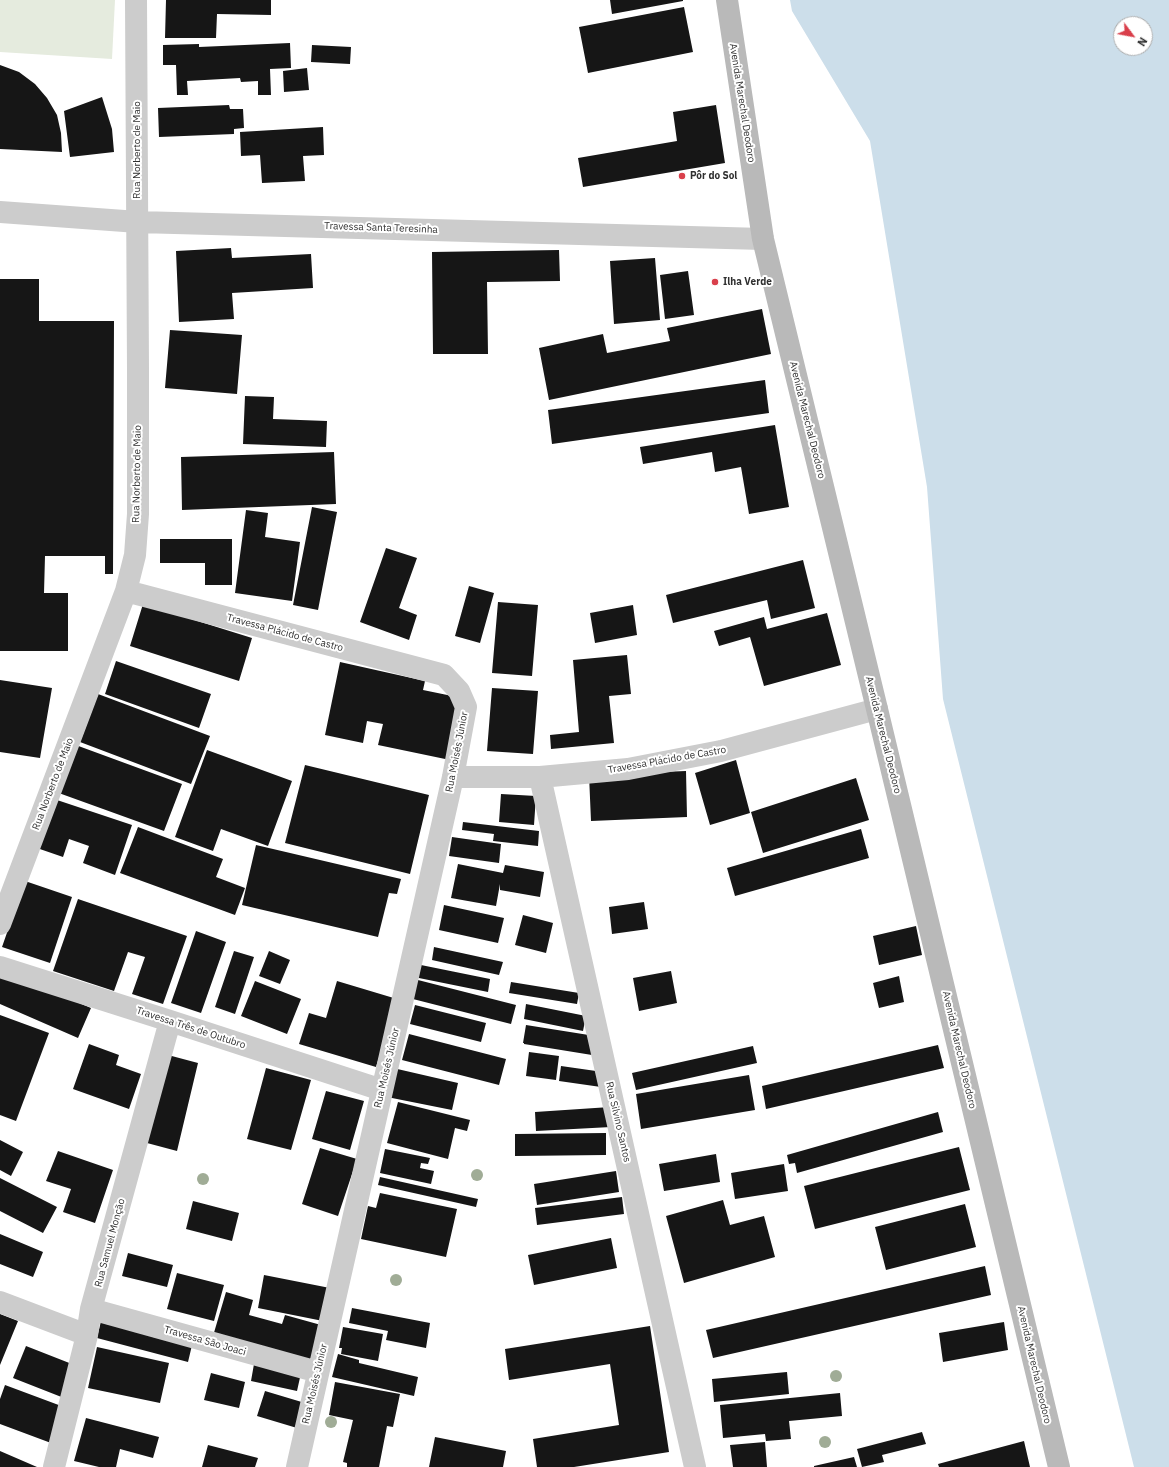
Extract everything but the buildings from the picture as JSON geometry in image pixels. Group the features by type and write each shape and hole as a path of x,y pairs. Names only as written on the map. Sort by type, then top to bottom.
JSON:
{"street":[{"name":"Rua Norberto de Maio","path":"0,924 126,591 135,555 138,514 136,0"},
{"name":"Avenida Marechal Deodoro","path":"727,0 763,239 1059,1467"},
{"name":"Travessa Santa Teresinha","path":"0,212 138,222 763,239"},
{"name":"Travessa Plácido de Castro","path":"126,591 444,675"},
{"name":"Rua Moisés Júnior","path":"297,1467 453,777 466,708 459,691 444,675"},
{"name":"Travessa Plácido de Castro","path":"453,777 540,777 628,769 721,751 877,709"},
{"name":"Rua Silvino Santos","path":"540,777 696,1467"},
{"name":"Travessa Três de Outubro","path":"0,967 170,1020 382,1090"},
{"name":"Rua Samuel Monção","path":"54,1467 87,1335 92,1309 170,1020"},
{"path":"0,1302 87,1335"},
{"name":"Travessa São Joaci","path":"92,1309 318,1372"}],"shaded area":[{"path":"0,0 115,0 112,59 0,52"}],"water":[{"path":"790,0 1169,0 1169,1467 1134,1467 943,699 927,487 870,141 792,11"}],"place":[{"name":"Pôr do Sol","path":"682,176"},
{"name":"Ilha Verde","path":"715,282"}]}
